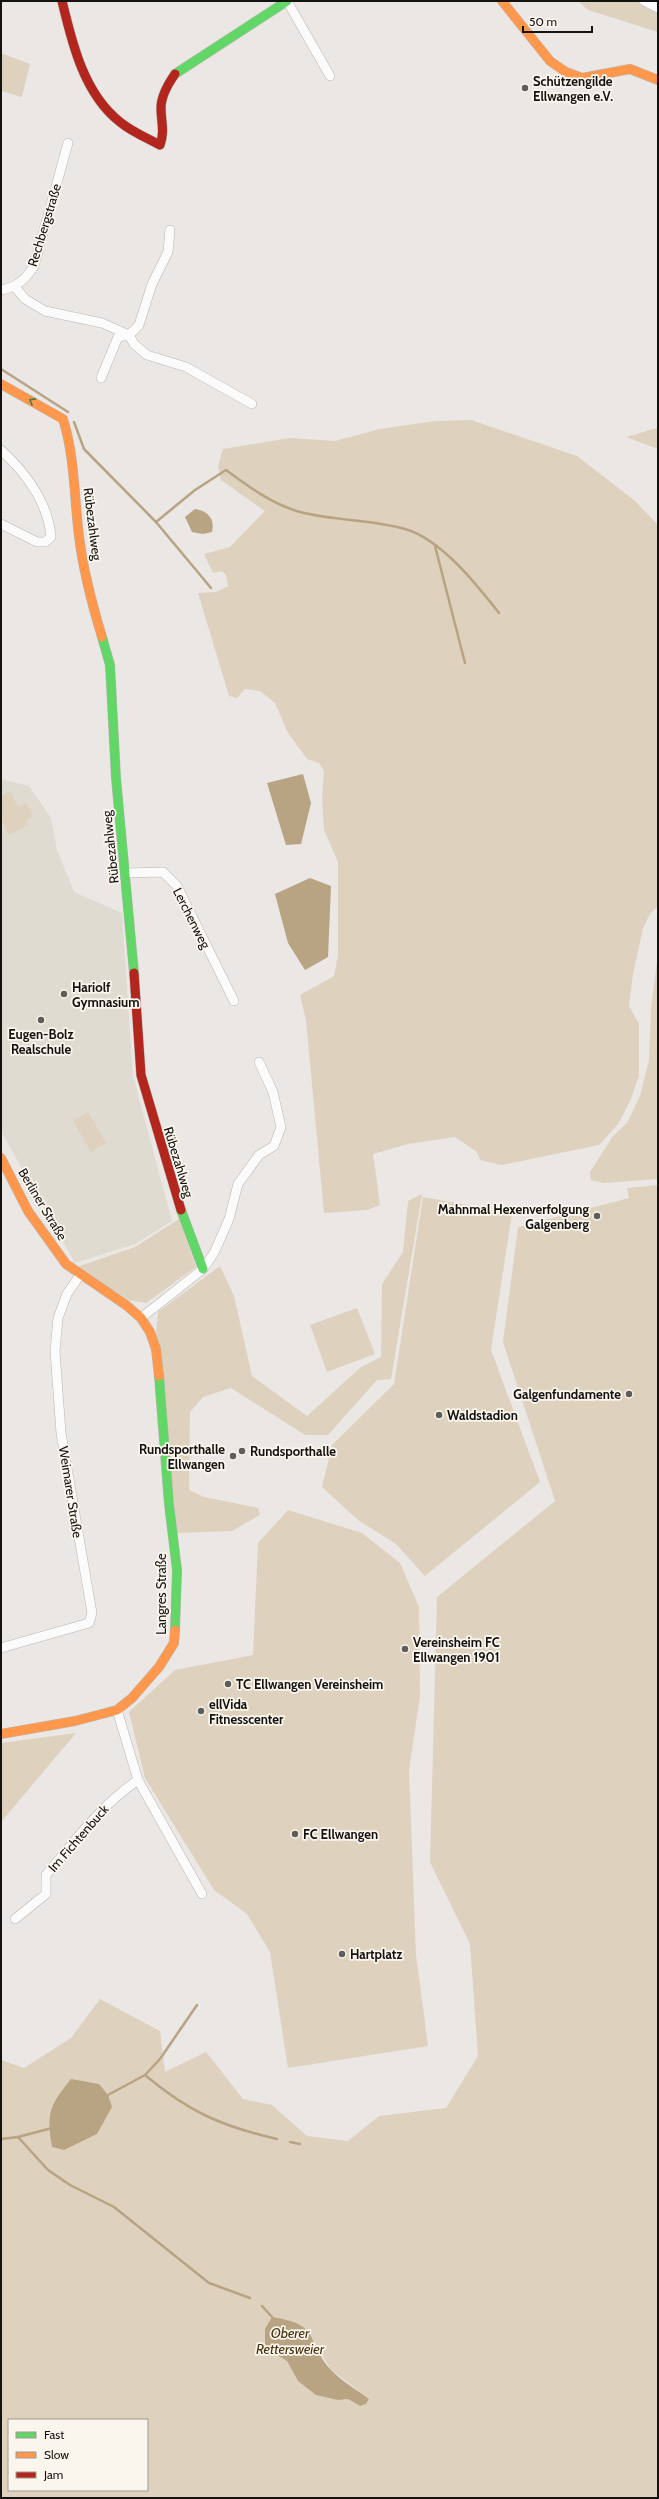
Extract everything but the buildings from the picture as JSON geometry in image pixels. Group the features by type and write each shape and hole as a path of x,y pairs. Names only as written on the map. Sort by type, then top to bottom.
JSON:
{"street":[{"path":"62,1 73,47 92,88 115,118 160,145 165,133 161,107 166,88 176,73 287,1 330,76"},
{"path":"502,1 550,61 566,72 582,78 630,69 658,80"},
{"path":"644,1 658,8"},
{"name":"Rechbergstraße","path":"15,287 26,278 39,253 68,143"},
{"path":"101,378 118,337 129,335 139,325 152,284 168,252 170,230"},
{"path":"1,290 15,287 25,299 46,311 102,322 129,335 134,344 147,355 186,367 252,404"},
{"name":"Rübezahlweg","path":"1,384 63,418 71,444 79,537 93,608 110,665 116,778 126,873 141,1075 180,1209 203,1269"},
{"path":"1,450 18,466 38,495 50,521 51,537 45,542 37,542 1,524"},
{"name":"Lerchenweg","path":"126,873 163,872 177,886 234,1001"},
{"path":"142,1318 203,1269 214,1253 229,1219 238,1184 259,1155 274,1146 281,1127 273,1092 259,1062"},
{"name":"Berliner Straße","path":"1,1158 28,1211 66,1264 142,1318"},
{"name":"Weimarer Straße","path":"1,1648 89,1623 92,1613 61,1434 55,1351 58,1318 67,1294 80,1275"},
{"name":"Langres Straße","path":"1,1734 75,1721 117,1710 132,1698 159,1667 174,1643 177,1570 169,1504 162,1401 156,1349 142,1318"},
{"path":"117,1710 138,1780 202,1894"},
{"name":"Im Fichtenbuck","path":"15,1919 46,1894 46,1875 102,1810 119,1793 138,1780"}],"shaded area":[{"path":"578,1 658,1 658,32 588,10"},
{"path":"1,53 30,64 22,97 1,91"},
{"path":"471,420 577,456 634,500 658,525 658,906 650,914 643,928 633,974 629,1006 639,1024 639,1076 630,1101 618,1124 599,1145 502,1165 480,1160 477,1152 455,1137 408,1144 373,1154 380,1205 367,1210 324,1213 306,1020 300,995 334,976 338,955 338,862 324,830 322,799 324,771 319,763 307,759 288,733 275,703 260,691 245,689 237,698 229,696 198,593 216,592 228,586 226,575 222,571 213,573 204,554 230,547 265,511 221,480 218,466 223,449 290,438 335,441 380,429 435,421"},
{"path":"658,427 658,449 626,437 657,428"},
{"name":"Hariolf Gymnasium","path":"1,779 29,786 51,818 57,850 74,892 122,913 133,1076 172,1221 135,1244 75,1263 1,1131"},
{"path":"10,791 18,807 26,803 33,817 26,821 28,825 9,835 1,820 1,796"},
{"path":"658,954 658,1179 603,1183 591,1180 590,1172 613,1136 627,1123 640,1096 649,1060 651,1009"},
{"path":"88,1112 106,1143 91,1152 73,1121"},
{"path":"658,1185 658,2498 1,2498 1,2060 24,2068 71,2038 100,1999 160,2031 165,2072 206,2052 243,2099 272,2105 307,2136 348,2141 379,2116 446,2108 478,2056 470,1944 430,1862 437,1597 555,1501 503,1342 518,1227 629,1198 627,1188","holes":["308,2330 330,2369 369,2399 366,2404 360,2406 348,2399 338,2400 298,2381 287,2361"]},
{"path":"422,1194 391,1379 377,1380 328,1435 305,1435 231,1388 203,1397 190,1412 189,1490 204,1497 258,1508 260,1515 232,1531 177,1533 156,1334 158,1312 220,1266 234,1296 252,1376 307,1416 361,1367 381,1357 382,1284 403,1252 408,1201"},
{"name":"Waldstadion","path":"423,1197 512,1213 491,1350 540,1482 425,1576 396,1544 358,1520 322,1487 332,1445 394,1384"},
{"path":"179,1219 196,1267 146,1303 129,1300 77,1267 135,1247"},
{"path":"357,1308 375,1354 327,1372 310,1325"},
{"name":"FC Ellwangen","path":"288,1510 362,1533 400,1563 419,1607 420,1696 409,1770 416,1955 428,2046 288,2068 270,1952 247,1914 214,1890 145,1778 129,1712 175,1670 253,1655 258,1543"},
{"path":"76,1733 1,1822 1,1743"}],"water":[{"path":"195,509 200,510 210,516 213,527 212,532 203,534 192,532 185,517"},
{"path":"303,774 311,803 301,844 286,845 267,783"},
{"path":"310,878 331,886 328,957 305,970 288,943 275,894"},
{"path":"71,2079 99,2084 108,2095 112,2107 97,2134 64,2150 52,2147 49,2125 51,2110 54,2103"},
{"name":"Oberer Rettersweier","path":"272,2317 288,2320 299,2324 306,2329 322,2358 330,2369 369,2399 366,2404 360,2406 348,2399 338,2400 316,2395 298,2381 287,2361 271,2351 265,2344 265,2329"}],"waterway":[{"path":"1,369 68,412"},
{"path":"74,422 84,449 156,522 211,588"},
{"path":"156,522 195,490 226,470 270,500 290,509 313,515 379,523 405,529 418,534 432,542 457,564 499,613"},
{"path":"435,546 465,663"},
{"path":"106,2096 145,2075 160,2059 197,2005"},
{"path":"145,2075 176,2099 206,2116 239,2129 277,2139"},
{"path":"18,2137 52,2128"},
{"path":"1,2139 18,2137 48,2170 70,2185 114,2207 209,2283 250,2298"},
{"path":"290,2142 300,2144"},
{"path":"262,2306 272,2317"}],"traffic: fast":[{"path":"175,74 287,1"},
{"path":"102,637 110,665 116,778 134,973"},
{"path":"181,1210 203,1269"},
{"path":"159,1376 169,1504 177,1570 175,1630"}],"traffic: slow":[{"path":"502,1 550,61 566,72 582,78 630,69 658,80"},
{"path":"1,384 63,419 72,462 77,521 85,574 102,637"},
{"path":"1,1158 28,1211 66,1264 126,1305 141,1318 150,1332 156,1349 159,1376"},
{"path":"1,1734 75,1721 117,1710 132,1698 159,1667 174,1643 175,1630"}],"traffic: jam":[{"path":"62,1 70,34 81,67 97,97 125,126 160,145 163,131 161,108 162,99 167,86 175,74"},
{"path":"134,973 141,1075 181,1210"}],"place":[{"name":"Schützengilde Ellwangen e.V.","path":"525,88"},
{"name":"Hariolf Gymnasium","path":"64,994"},
{"name":"Eugen-Bolz Realschule","path":"41,1020"},
{"name":"Mahnmal Hexenverfolgung Galgenberg","path":"597,1216"},
{"name":"Galgenfundamente","path":"629,1394"},
{"name":"Waldstadion","path":"439,1415"},
{"name":"Rundsporthalle","path":"242,1451"},
{"name":"Rundsporthalle Ellwangen","path":"233,1456"},
{"name":"Vereinsheim FC Ellwangen 1901","path":"405,1649"},
{"name":"TC Ellwangen Vereinsheim","path":"228,1684"},
{"name":"ellVida Fitnesscenter","path":"201,1711"},
{"name":"FC Ellwangen","path":"295,1834"},
{"name":"Hartplatz","path":"342,1954"}]}
